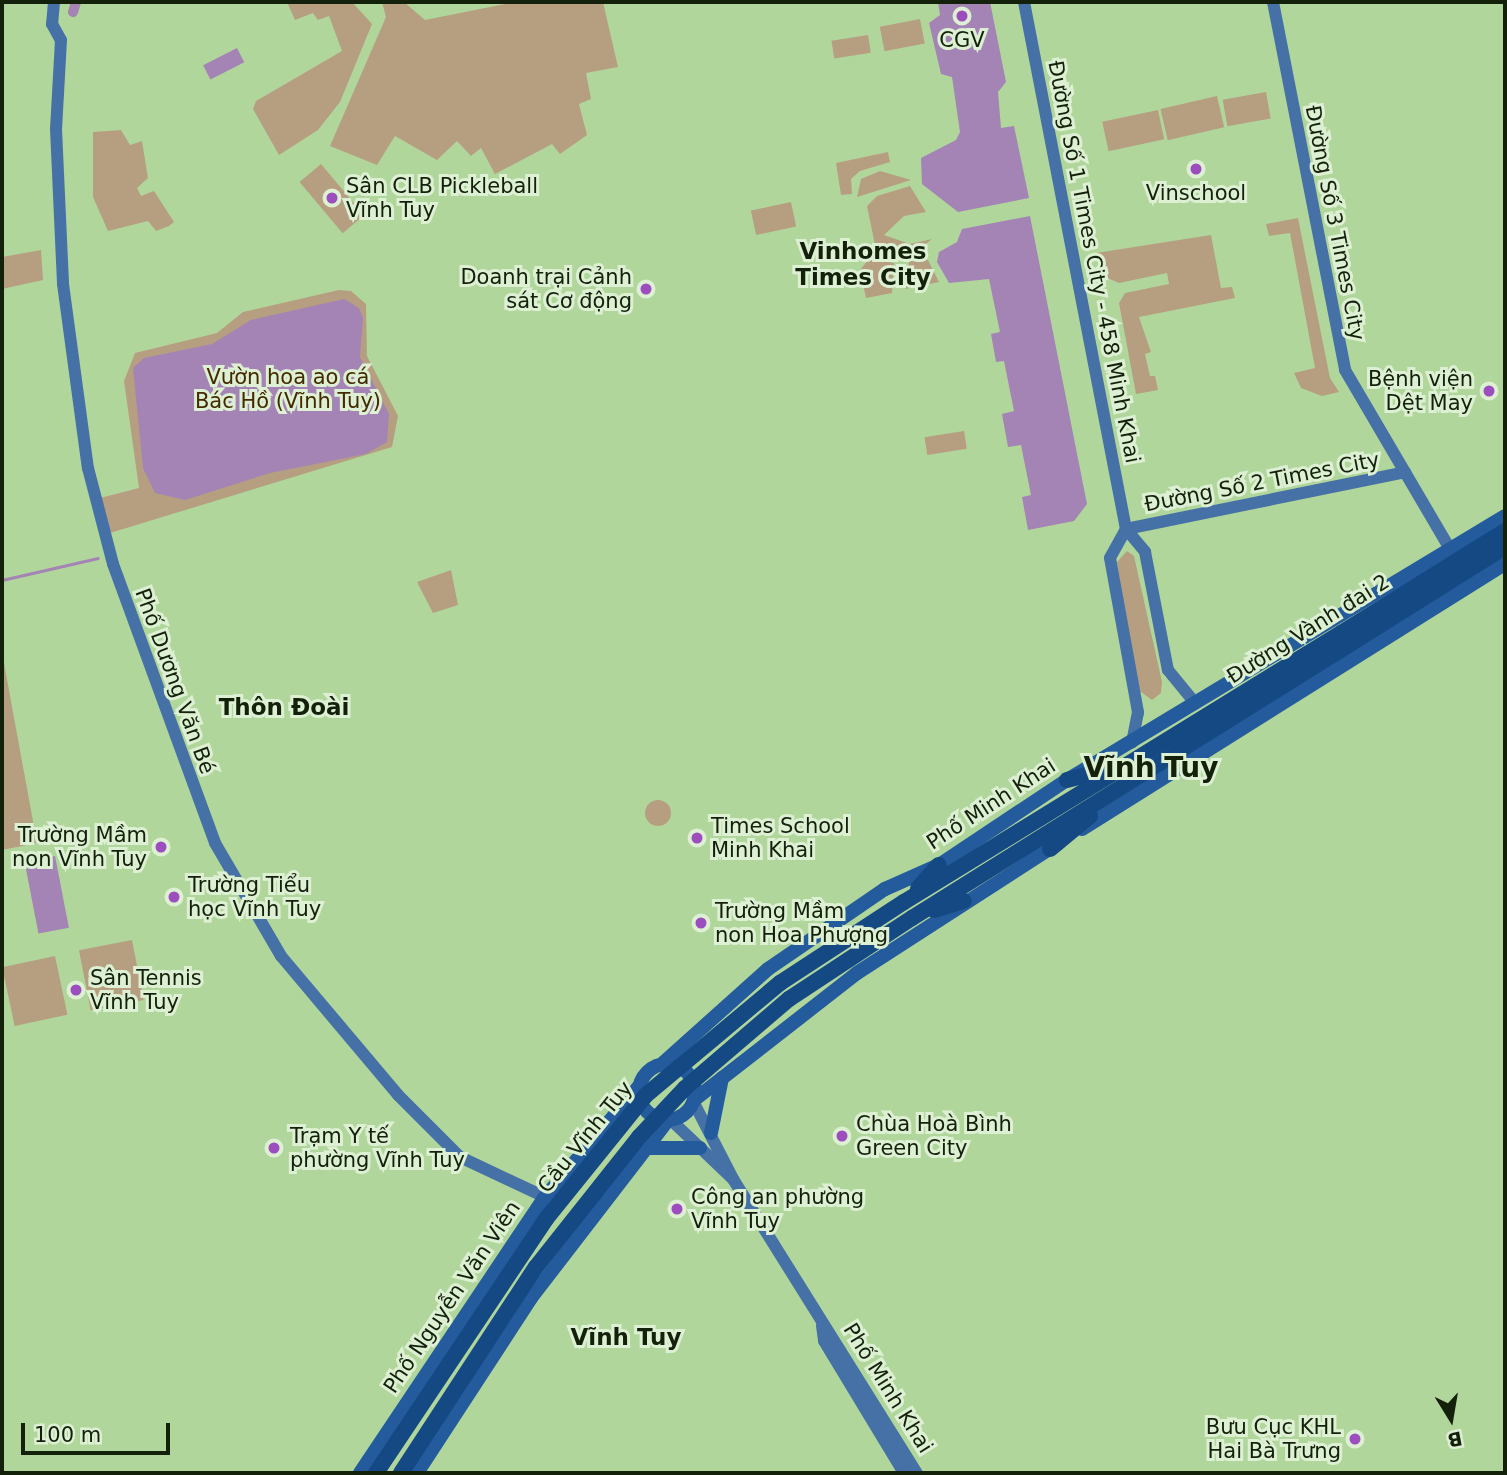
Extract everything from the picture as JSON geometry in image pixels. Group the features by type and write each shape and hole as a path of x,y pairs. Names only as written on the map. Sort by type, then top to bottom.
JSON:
{"highway":[{"name":"Đường Vành đai 2","path":"1344,640 1505,531"},
{"name":"Đường Vành đai 2","path":"1344,640 1505,547"},
{"path":"912,918 1140,767 1344,640"},
{"path":"1050,849 1140,767"},
{"path":"1067,780 1140,767"},
{"path":"904,902 1140,767"},
{"path":"904,902 939,864"},
{"path":"912,918 964,901"},
{"name":"Cầu Vĩnh Tuy","path":"376,1473 546,1219 646,1095 780,983 904,902"},
{"name":"Cầu Vĩnh Tuy","path":"401,1473 536,1267 639,1137 685,1088 789,999 912,918"}],"main road":[{"name":"Phố Minh Khai","path":"662,1064 768,969 885,889 939,864 1067,780 1505,516"},
{"path":"1450,550 1471,585"},
{"path":"417,1473 579,1231 670,1120 857,973 964,901 1505,564"},
{"path":"1400,580 1423,615"},
{"path":"670,1120 645,1110 639,1086 646,1073 662,1064 687,1071 696,1087 694,1102"},
{"path":"711,1133 722,1077"},
{"name":"Phố Nguyễn Văn Viên","path":"360,1473 472,1301 545,1198 639,1086"},
{"path":"648,1148 700,1148"},
{"path":"472,1301 477,1315 489,1324 501,1330 514,1325"},
{"path":"448,1337 461,1335 475,1342 491,1359"}],"street":[{"name":"Phố Dương Văn Bé","path":"54,2 52,24 61,40 57,130 63,284 88,468 113,564 215,843 281,956 398,1095 460,1157 545,1198"},
{"name":"Đường Số 1 Times City - 458 Minh Khai","path":"1024,2 1126,529 1145,552 1168,670 1195,704"},
{"name":"Đường Số 3 Times City","path":"1273,2 1345,370 1450,550"},
{"name":"Đường Số 2 Times City","path":"1126,529 1405,472"},
{"path":"1126,529 1110,558 1138,712 1132,742"},
{"name":"Phố Minh Khai","path":"694,1102 733,1179 822,1326 834,1335 917,1473"},
{"name":"Phố Minh Khai","path":"670,1120 733,1179"},
{"name":"Phố Minh Khai","path":"822,1326 824,1341 904,1473"}],"green space":[{"path":"287,2 352,2 372,24 340,102 318,130 279,155 253,109 256,101 342,51 329,16 318,20 313,13 295,20"},
{"path":"382,2 404,2 425,20 515,2 603,2 618,67 586,73 591,99 579,104 587,135 560,154 552,144 495,174 481,148 471,156 457,141 437,160 395,136 377,165 330,146 386,17"},
{"path":"920,19 925,44 885,51 880,27"},
{"path":"868,35 871,53 834,59 831,41"},
{"path":"1266,92 1271,119 1227,126 1223,100"},
{"path":"1217,96 1224,127 1168,140 1160,109"},
{"path":"1158,110 1164,139 1108,151 1102,122"},
{"path":"121,130 130,145 142,141 148,178 137,188 141,196 154,191 174,222 169,226 156,231 148,221 108,231 93,197 93,132"},
{"path":"888,152 890,162 860,171 851,179 852,194 841,195 836,163"},
{"name":"Sân CLB Pickleball Vĩnh Tuy","path":"321,164 364,215 343,233 300,182"},
{"path":"880,171 911,180 857,197 861,179"},
{"path":"910,186 926,212 904,216 884,235 910,244 932,239 917,251 902,253 875,245 867,206 877,196"},
{"path":"791,202 796,226 756,235 751,211"},
{"path":"1298,218 1330,378 1339,392 1322,396 1301,388 1294,373 1315,368 1290,233 1269,236 1266,224"},
{"path":"1211,235 1221,288 1232,287 1235,298 1139,317 1151,352 1145,354 1150,376 1155,376 1158,390 1136,394 1119,303 1125,293 1169,284 1167,273 1119,283 1105,277 1096,253"},
{"path":"41,250 43,280 2,289 2,257"},
{"path":"920,257 928,260 939,282 905,289 909,262"},
{"path":"869,259 894,263 892,293 866,298 860,270"},
{"name":"Vườn hoa ao cá Bác Hồ (Vĩnh Tuy)","path":"339,290 351,291 366,304 367,356 398,416 392,447 110,533 100,498 139,488 124,381 135,353 217,333 243,312"},
{"path":"964,431 967,449 927,455 924,437"},
{"path":"1127,551 1134,556 1162,682 1161,693 1152,700 1137,689 1117,562"},
{"path":"451,570 458,605 433,613 417,582"},
{"path":"2,652 37,843 2,850"},
{"path":"658,800 667,804 671,813 667,822 658,826 649,822 645,813 649,804"},
{"path":"132,940 144,1000 91,1010 79,950"},
{"path":"55,956 67,1015 15,1026 2,967"}],"shaded area":[{"path":"938,2 990,2 1006,82 998,92 1001,128 1014,126 1029,198 958,212 922,184 921,158 956,140 960,132 952,77 941,74 929,23 940,15"},
{"path":"237,48 244,62 210,80 203,65"},
{"path":"1030,216 1087,504 1074,521 1028,530 1022,497 1031,495 1021,445 1008,447 1002,414 1014,411 1004,361 996,362 991,334 1000,332 989,279 949,283 937,262 939,252 957,242 962,229"},
{"name":"Vườn hoa ao cá Bác Hồ (Vĩnh Tuy)","path":"344,299 359,308 363,318 360,357 389,414 387,442 366,454 270,473 185,500 155,493 143,468 133,368 144,358 212,344 251,320"},
{"path":"55,856 69,928 38,934 25,862"}],"waterway":[{"path":"73,12 76,2"},
{"path":"2,580 98,558"}],"place":[{"name":"CGV","path":"962,16"},
{"name":"Vinschool","path":"1196,169"},
{"name":"Sân CLB Pickleball Vĩnh Tuy","path":"332,198"},
{"name":"Doanh trại Cảnh sát Cơ động","path":"646,289"},
{"name":"Bệnh viện Dệt May","path":"1489,391"},
{"name":"Times School Minh Khai","path":"697,838"},
{"name":"Trường Mầm non Vĩnh Tuy","path":"161,847"},
{"name":"Trường Tiểu học Vĩnh Tuy","path":"174,897"},
{"name":"Trường Mầm non Hoa Phượng","path":"701,923"},
{"name":"Sân Tennis Vĩnh Tuy","path":"76,990"},
{"name":"Chùa Hoà Bình Green City","path":"842,1136"},
{"name":"Trạm Y tế phường Vĩnh Tuy","path":"274,1148"},
{"name":"Công an phường Vĩnh Tuy","path":"677,1209"},
{"name":"Bưu Cục KHL Hai Bà Trưng","path":"1355,1439"}],"district":[{"name":"Vinhomes Times City","path":"863,264"},
{"name":"Thôn Đoài","path":"284,707"},
{"name":"Vĩnh Tuy","path":"1151,768"},
{"name":"Vĩnh Tuy","path":"626,1337"}]}
